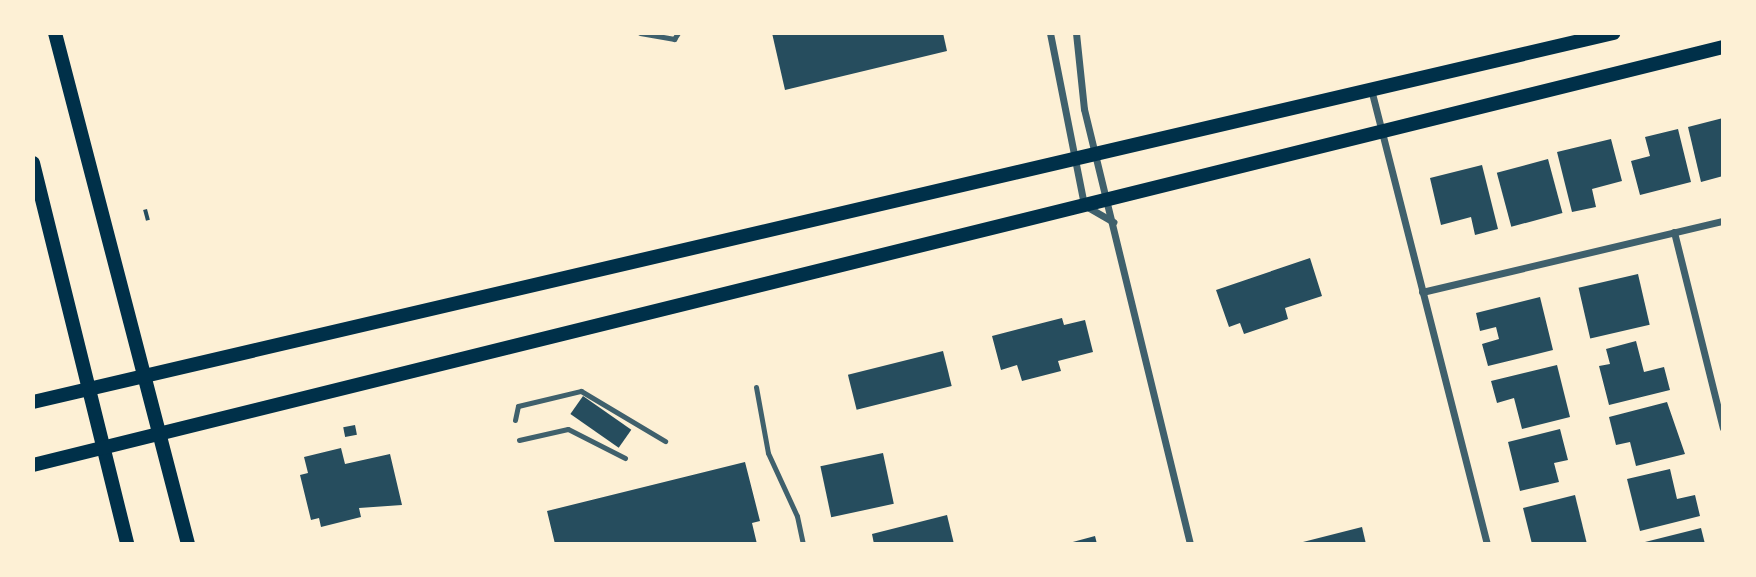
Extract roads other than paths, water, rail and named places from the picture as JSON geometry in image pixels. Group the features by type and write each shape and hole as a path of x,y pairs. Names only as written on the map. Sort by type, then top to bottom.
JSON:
{"main road":[{"path":"55,33 188,544"},
{"path":"33,402 1372,93 1614,33"},
{"path":"33,465 1723,47"},
{"path":"33,163 127,544"}],"street":[{"path":"1050,33 1084,205 1113,222"},
{"path":"1076,33 1097,155 1190,544"},
{"path":"1372,93 1487,544"},
{"path":"1422,292 1723,221"},
{"path":"1674,232 1723,428"}],"lane":[{"path":"640,33 674,39 678,33"},
{"path":"756,387 768,453 797,516 803,544"},
{"path":"515,420 518,406 581,391 665,441"},
{"path":"519,440 568,429 625,458"}]}
